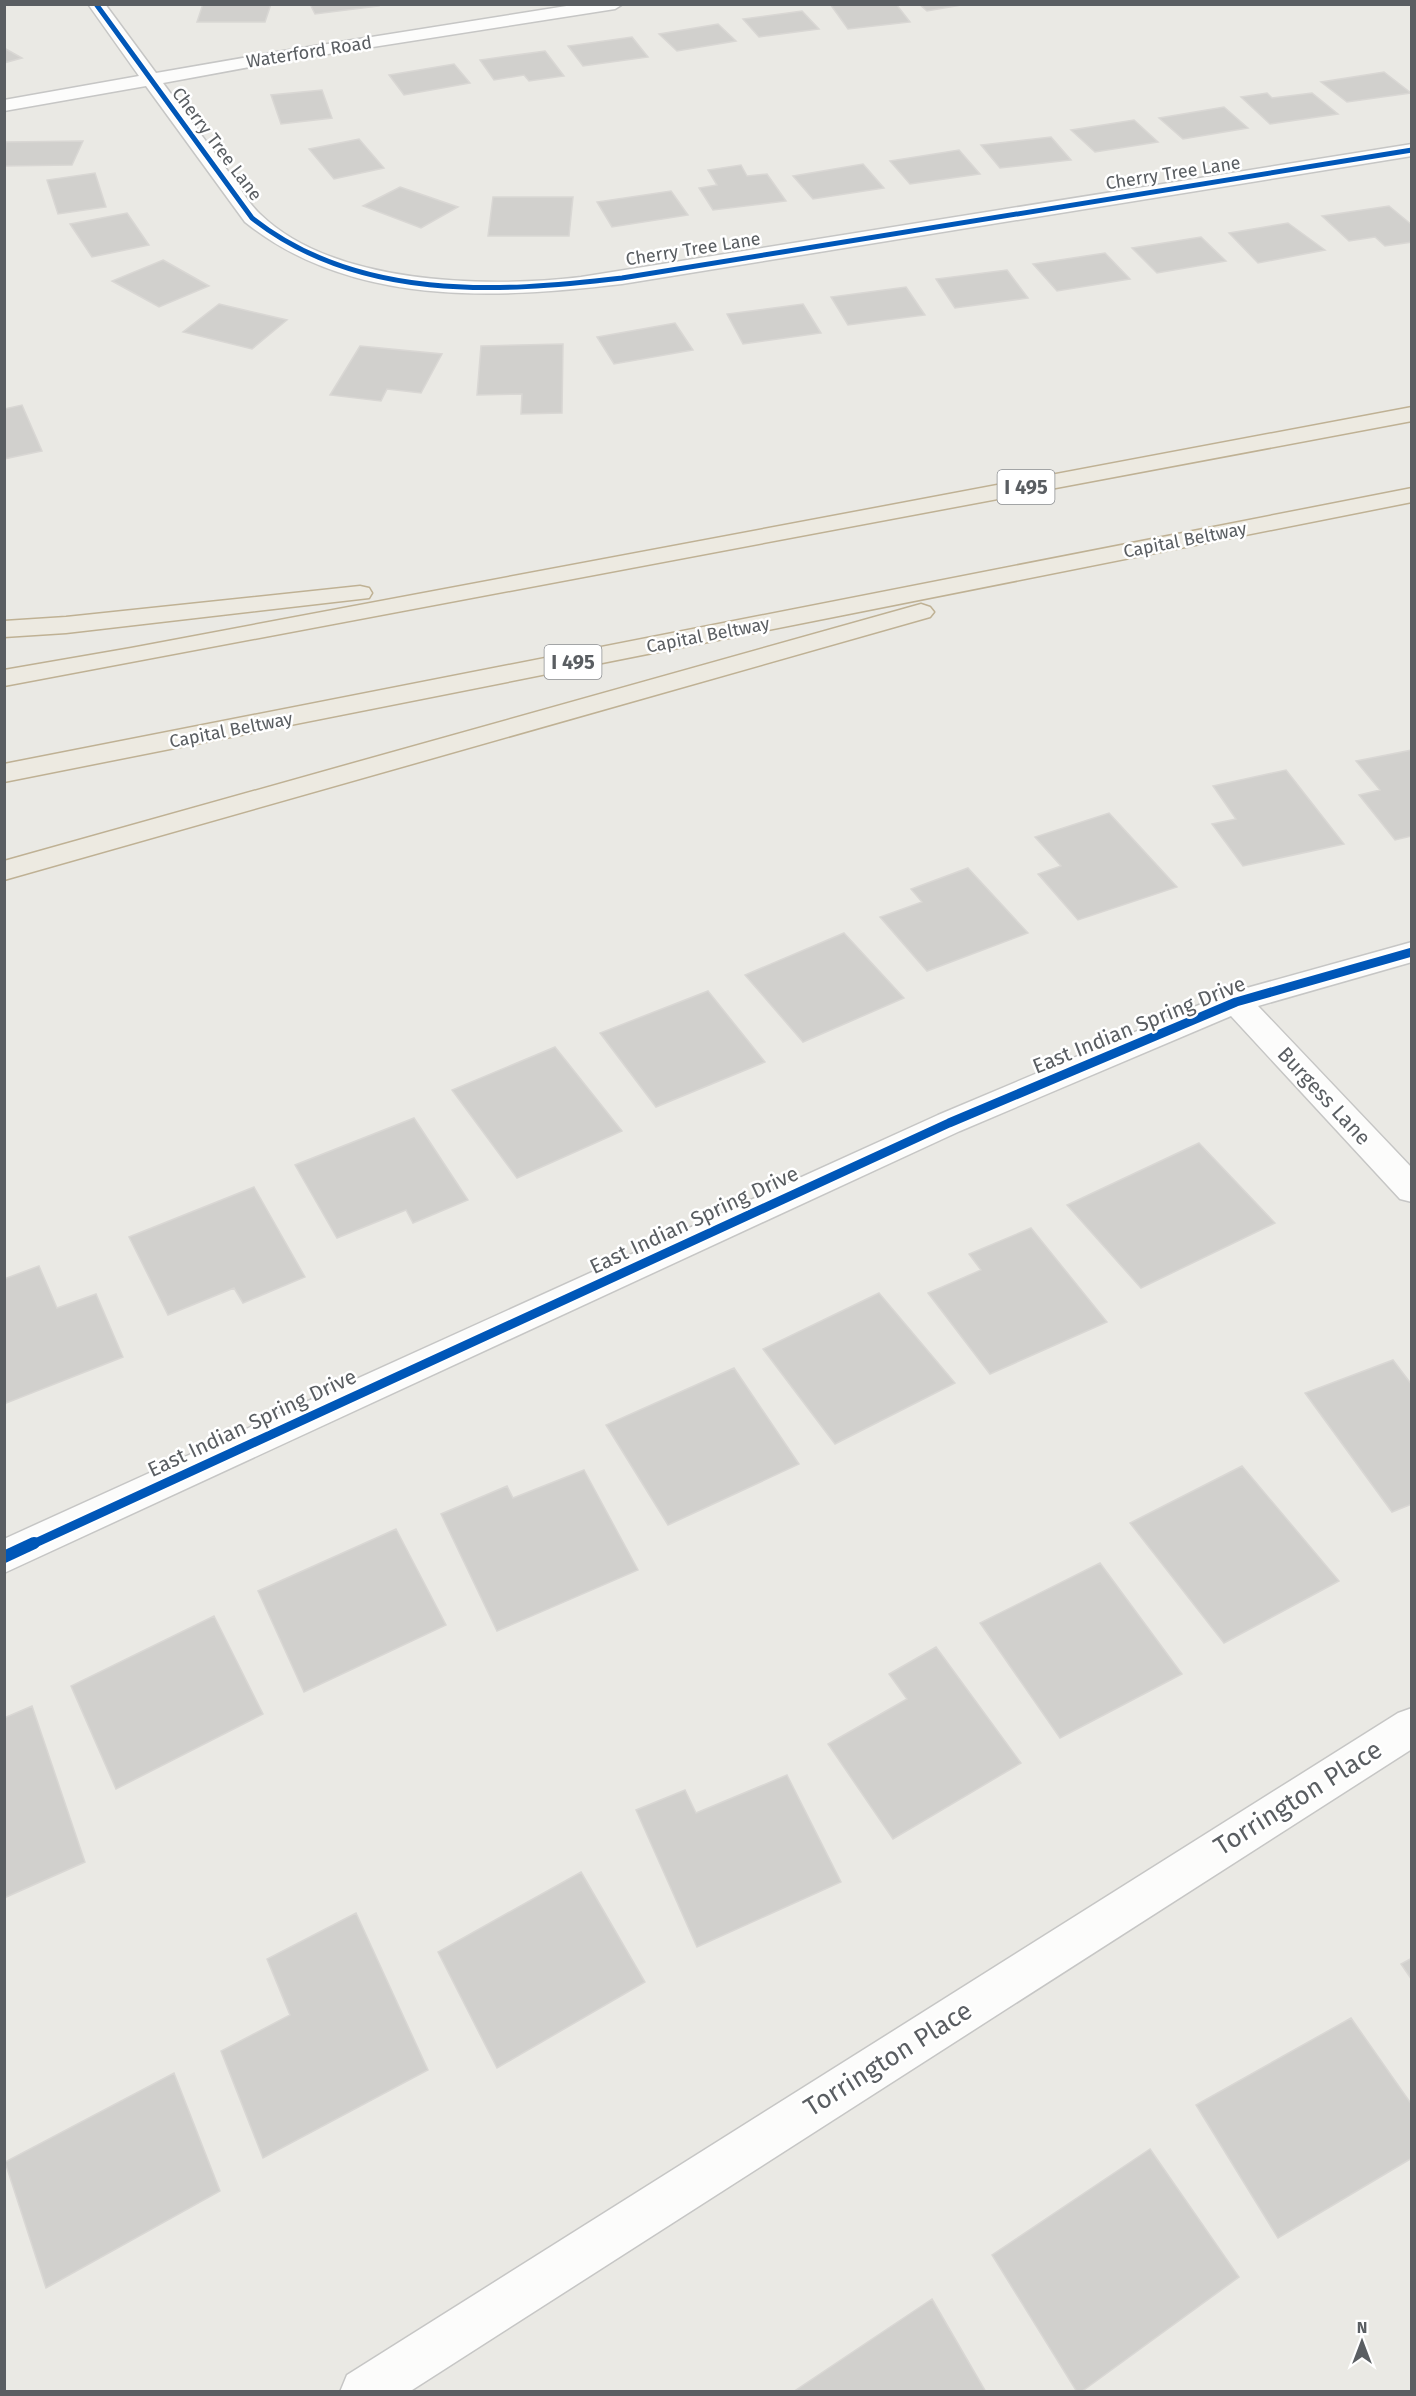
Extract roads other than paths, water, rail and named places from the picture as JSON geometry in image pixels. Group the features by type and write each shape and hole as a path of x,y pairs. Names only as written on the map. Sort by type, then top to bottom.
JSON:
{"highway":[{"name":"I 495","path":"4,678 143,654 1412,414"},
{"name":"Capital Beltway","path":"4,773 1412,495"},
{"path":"4,871 615,700 1142,549"},
{"path":"4,629 78,624 641,560"}],"street":[{"name":"Cherry Tree Lane","path":"96,4 149,80 252,218 281,240 318,258 363,272 411,282 474,288 542,287 622,278 1412,150"},
{"name":"Waterford Road","path":"4,106 277,57 615,4"},
{"name":"East Indian Spring Drive","path":"4,1557 949,1123 1236,1002 1412,952"},
{"name":"Burgess Lane","path":"1236,1002 1412,1191"},
{"name":"Torrington Place","path":"364,2391 1412,1726"}]}
